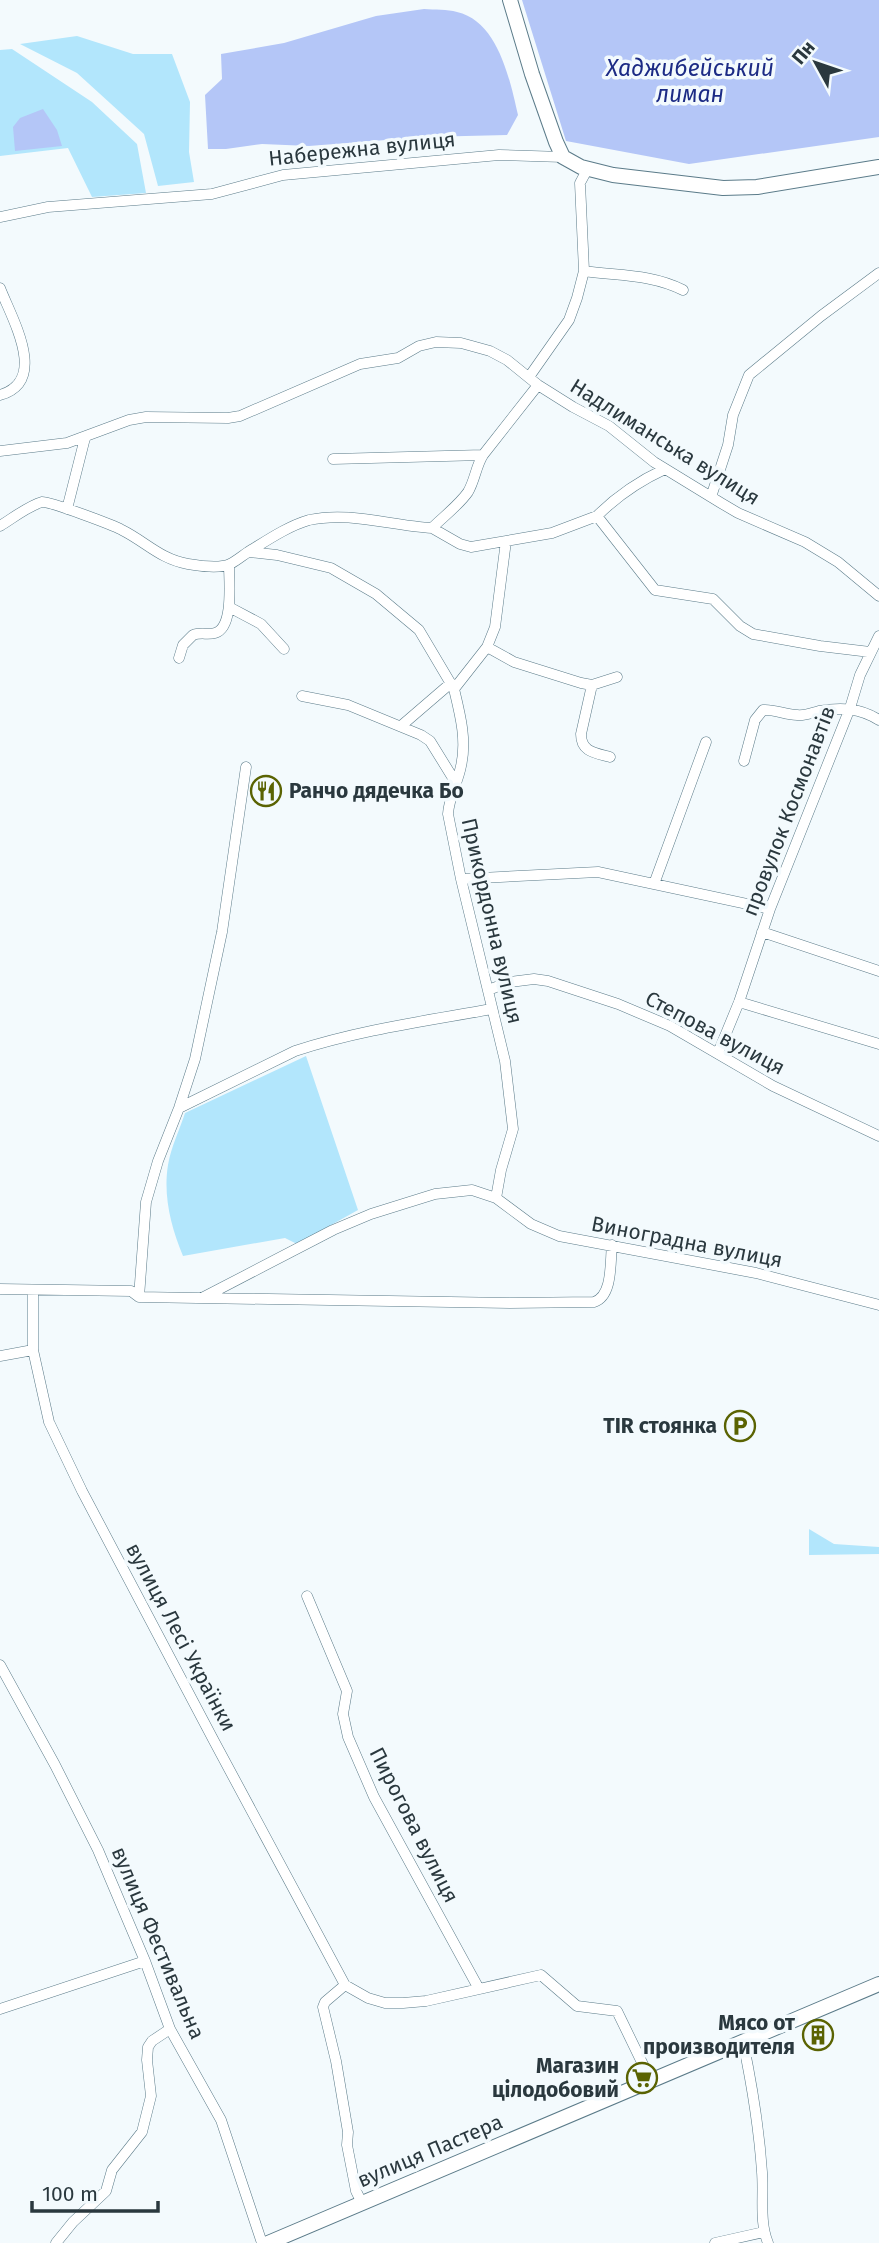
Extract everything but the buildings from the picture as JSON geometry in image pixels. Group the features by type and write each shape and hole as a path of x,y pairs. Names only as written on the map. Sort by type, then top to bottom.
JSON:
{"street":[{"path":"510,0 532,74 564,157 587,170 683,185 723,188 757,187 879,167"},
{"name":"Набережна вулиця","path":"0,217 48,207 212,194 250,182 296,173 499,155 564,157"},
{"path":"529,377 569,320 584,271 580,183 587,170"},
{"path":"584,271 626,277 645,276 665,281 683,290"},
{"path":"711,497 728,445 733,415 749,375 879,273"},
{"path":"0,288 26,354 18,386 12,392 0,395"},
{"name":"Надлиманська вулиця","path":"0,451 67,443 146,417 240,416 360,364 398,358 419,346 436,342 461,343 490,351 508,360 538,385 609,426 665,469 738,513 805,542 838,562 879,596"},
{"path":"432,528 464,497 483,455 538,385"},
{"path":"67,509 85,438"},
{"path":"333,459 483,455"},
{"path":"0,526 44,502 50,502 124,530 154,552 170,559 197,565 229,565 293,527 323,518 360,519 432,528 466,546 552,533 597,516 640,480 665,469"},
{"path":"597,516 655,590 713,599 752,634 870,652"},
{"path":"401,726 452,686 487,647 499,607 506,541"},
{"name":"Прикордонна вулиця","path":"248,552 277,555 331,568 376,594 419,629 452,686 462,724 464,745 462,764 449,804 449,824 505,1060 513,1129 496,1198"},
{"path":"179,658 183,645 193,635 216,633 223,629 229,607 229,565"},
{"path":"229,607 261,624 284,649"},
{"name":"провулок Космонавтів","path":"718,1053 739,1002 770,909 850,708 860,675 879,636"},
{"path":"487,647 514,662 581,683 592,685 617,677"},
{"path":"592,685 580,734 581,742 584,748 591,752 610,757"},
{"path":"302,696 348,705 421,735 430,741 456,783"},
{"path":"744,761 755,720 763,710 798,716 850,708 879,719"},
{"path":"654,884 706,742"},
{"path":"139,1297 146,1202 195,1059 222,932 246,767"},
{"path":"461,879 587,872 770,909"},
{"path":"762,932 879,971"},
{"name":"Степова вулиця","path":"488,990 510,982 534,979 618,1003 660,1021 773,1086 879,1136"},
{"path":"739,1002 879,1044"},
{"path":"179,1108 295,1051 315,1044 492,1009"},
{"path":"202,1297 333,1230 371,1214 456,1190 472,1190 496,1198"},
{"name":"Виноградна вулиця","path":"496,1198 546,1232 559,1236 756,1273 879,1305"},
{"path":"0,1289 131,1291 139,1297 593,1302 599,1300 607,1290 612,1245"},
{"name":"вулиця Лесі Українки","path":"33,1291 33,1350 48,1422 345,1984"},
{"path":"0,1356 33,1350"},
{"name":"Пирогова вулиця","path":"307,1596 347,1691 343,1714 345,1726 369,1785 479,1989"},
{"name":"вулиця Фестивальна","path":"0,1665 98,1850 145,1961 170,2029 221,2120 262,2243"},
{"path":"0,2009 145,1961"},
{"path":"362,2203 356,2191 336,2061 323,2007 325,2001 345,1984 368,1998 385,2003 426,2001 541,1975 577,2006 617,2011 651,2081"},
{"name":"вулиця Пастера","path":"268,2243 879,1984"},
{"path":"56,2243 73,2222 106,2191 113,2170 142,2132 151,2096 148,2047 152,2040 170,2029"},
{"path":"743,2042 752,2087 762,2173 764,2232 768,2243"},
{"path":"715,2243 764,2232"}],"shaded area":[{"path":"77,36 133,54 172,54 190,102 189,152 194,182 158,186 144,134 77,73 20,44"},
{"path":"12,49 92,102 137,144 146,193 92,197 68,148 0,156 0,50"},
{"path":"306,1056 358,1210 297,1244 285,1238 183,1256 167,1200 167,1177 169,1158 185,1113"},
{"path":"809,1529 834,1544 879,1547 879,1554 809,1555"}],"water":[{"name":"Хаджибейський лиман","path":"522,0 879,0 879,137 689,164 566,141"},
{"path":"424,9 453,11 471,18 483,27 492,39 506,69 518,115 507,135 424,137 309,146 262,144 208,149 205,95 222,79 221,54 284,43 376,16"},
{"path":"43,109 57,130 62,146 15,151 13,127 20,118"}],"place":[{"name":"Ранчо дядечка Бо","path":"266,791"},
{"name":"TIR стоянка","path":"740,1426"},
{"name":"Мясо от производителя","path":"818,2035"},
{"name":"Магазин цілодобовий","path":"642,2078"}]}
